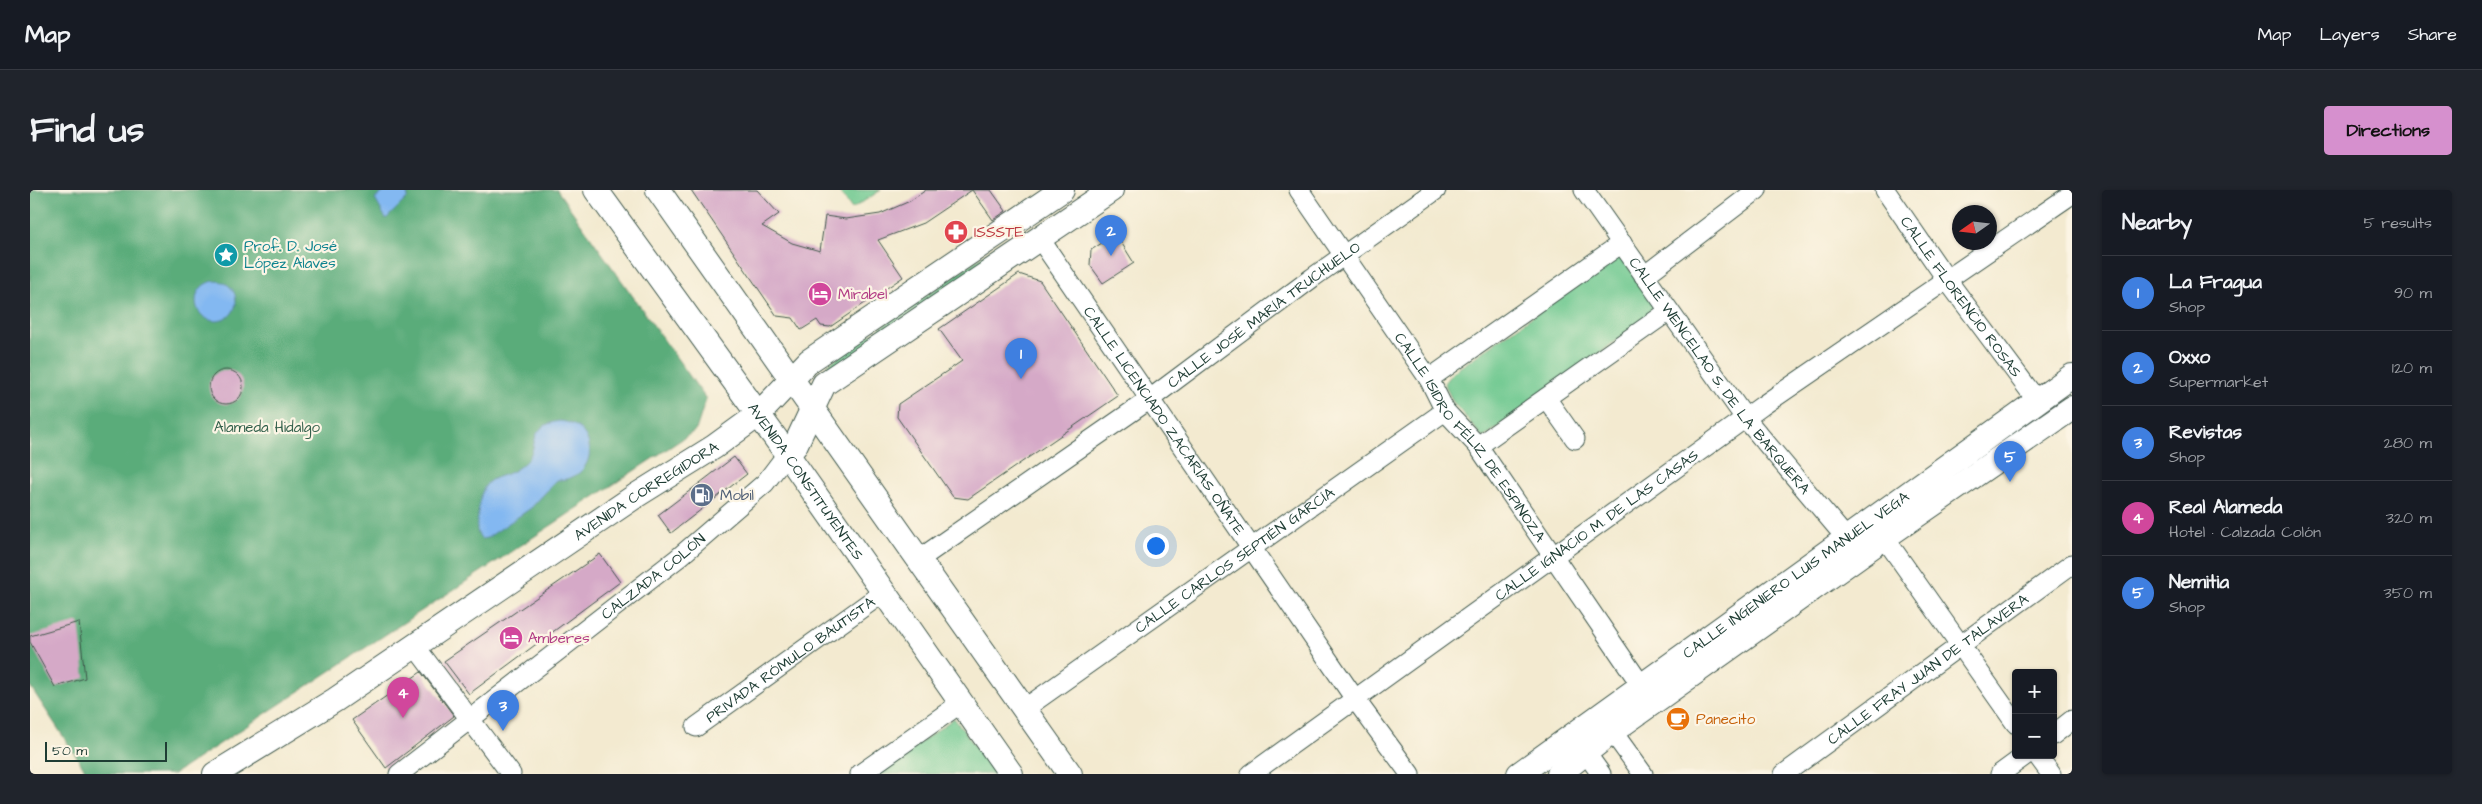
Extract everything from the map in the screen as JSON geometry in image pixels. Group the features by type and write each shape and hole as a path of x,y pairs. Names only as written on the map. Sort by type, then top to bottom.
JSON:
{"main road":[{"name":"AVENIDA CONSTITUYENTES","path":"596,190 787,454 1011,774"},
{"path":"658,190 1070,774"},
{"name":"AVENIDA CORREGIDORA","path":"215,774 335,700 758,415 809,361 1062,190"},
{"path":"812,410 824,384 1111,190"},
{"name":"CALLE INGENIERO LUIS MANUEL VEGA","path":"1607,723 1641,685 1846,538 1874,537 2072,376"},
{"name":"CALZADA COLÓN","path":"787,454 795,446 812,410"},
{"name":"CALLE INGENIERO LUIS MANUEL VEGA","path":"1519,774 1580,745 1607,723 1874,537 2069,411"},
{"name":"CALLE INGENIERO LUIS MANUEL VEGA","path":"1559,774 1580,745"}],"street":[{"name":"CALLE ISIDRO FÉLIZ DE ESPINOZA","path":"1299,190 1429,379 1445,411 1478,446 1641,685"},
{"name":"CALLE JOSÉ MARÍA TRUCHUELO","path":"918,560 1150,399 1344,255 1436,190"},
{"name":"CALLE WENCELAO S. DE LA BARQUERA","path":"1584,190 1745,418 1846,538"},
{"path":"1644,276 1757,190"},
{"name":"CALLE FLORENCIO ROSAS","path":"1885,190 1946,280 2044,398 2069,411"},
{"name":"CALLE IGNACIO M. DE LAS CASAS","path":"1251,774 1745,418 2072,194"},
{"name":"CALLE LICENCIADO ZACARÍAS OÑATE","path":"1040,239 1355,699 1410,774"},
{"path":"1429,379 1622,243"},
{"path":"1478,446 1670,311"},
{"path":"1546,398 1576,439"},
{"name":"CALLE CARLOS SEPTIÉN GARCÍA","path":"1024,709 1252,550 1445,411"},
{"name":"CALZADA COLÓN","path":"399,774 678,558 765,483 787,454"},
{"path":"1874,537 1961,645 2012,718"},
{"name":"CALLE FRAY JUAN DE TALAVERA","path":"1784,774 2072,564"},
{"name":"PRIVADA RÓMULO BAUTISTA","path":"696,727 884,592"},
{"path":"415,646 511,774"},
{"path":"860,774 961,703"},
{"path":"2057,732 2072,720"},
{"path":"1607,723 1643,774"},
{"path":"1580,745 1601,774"},
{"path":"2000,774 2021,759"},
{"path":"2041,759 2051,774"}],"green space":[{"name":"Alameda Hidalgo","path":"30,190 557,190 706,399 696,430 174,774 88,774 30,686"},
{"path":"838,190 881,190 852,209"},
{"path":"1001,243 1005,253 830,372 827,365"},
{"path":"1620,255 1660,309 1483,438 1453,402 1444,383 1452,373"},
{"path":"954,718 996,774 877,774"}],"water":[{"path":"386,190 406,190 408,197 386,219 375,199"},
{"path":"220,281 227,284 233,290 236,301 235,309 227,318 220,321 212,321 205,318 197,309 196,297 199,290 208,282"},
{"path":"559,421 573,424 582,431 588,441 590,452 587,462 581,471 571,478 557,480 531,508 487,538 481,539 477,530 480,499 488,482 516,469 525,462 530,456 535,438 542,428"}],"building":[{"path":"691,190 757,190 779,214 762,226 792,243 820,251 825,216 846,219 880,214 910,201 926,190 972,190 923,223 878,240 903,277 830,327 821,326 817,320 801,330 793,318 777,316"},
{"path":"972,190 991,190 1006,211 993,220"},
{"path":"1116,234 1134,263 1103,283 1090,265 1091,250"},
{"path":"1019,274 1040,281 1118,396 968,499 953,497 897,417 898,404 962,361 939,329"},
{"path":"226,370 233,371 238,375 242,380 242,394 238,399 233,403 226,404 219,403 214,399 210,394 209,387 210,380 214,375 219,371"},
{"name":"Mobil","path":"734,457 747,474 671,533 658,515"},
{"name":"Amberes","path":"600,554 620,582 469,694 444,661"},
{"path":"79,622 85,678 55,687 30,642 30,636"},
{"path":"421,672 454,716 386,768 352,720"}],"place":[{"name":"ISSSTE","path":"956,232"},
{"name":"Prof. D. José López Alaves","path":"226,255"},
{"name":"Oxxo","path":"1111,256"},
{"name":"Mirabel","path":"820,294"},
{"name":"La Fragua","path":"1021,379"},
{"name":"Nemitia","path":"2010,482"},
{"name":"Mobil","path":"702,495"},
{"name":"Amberes","path":"511,638"},
{"name":"Real Alameda","path":"403,718"},
{"name":"Panecito","path":"1678,719"},
{"name":"Revistas","path":"503,731"}]}
